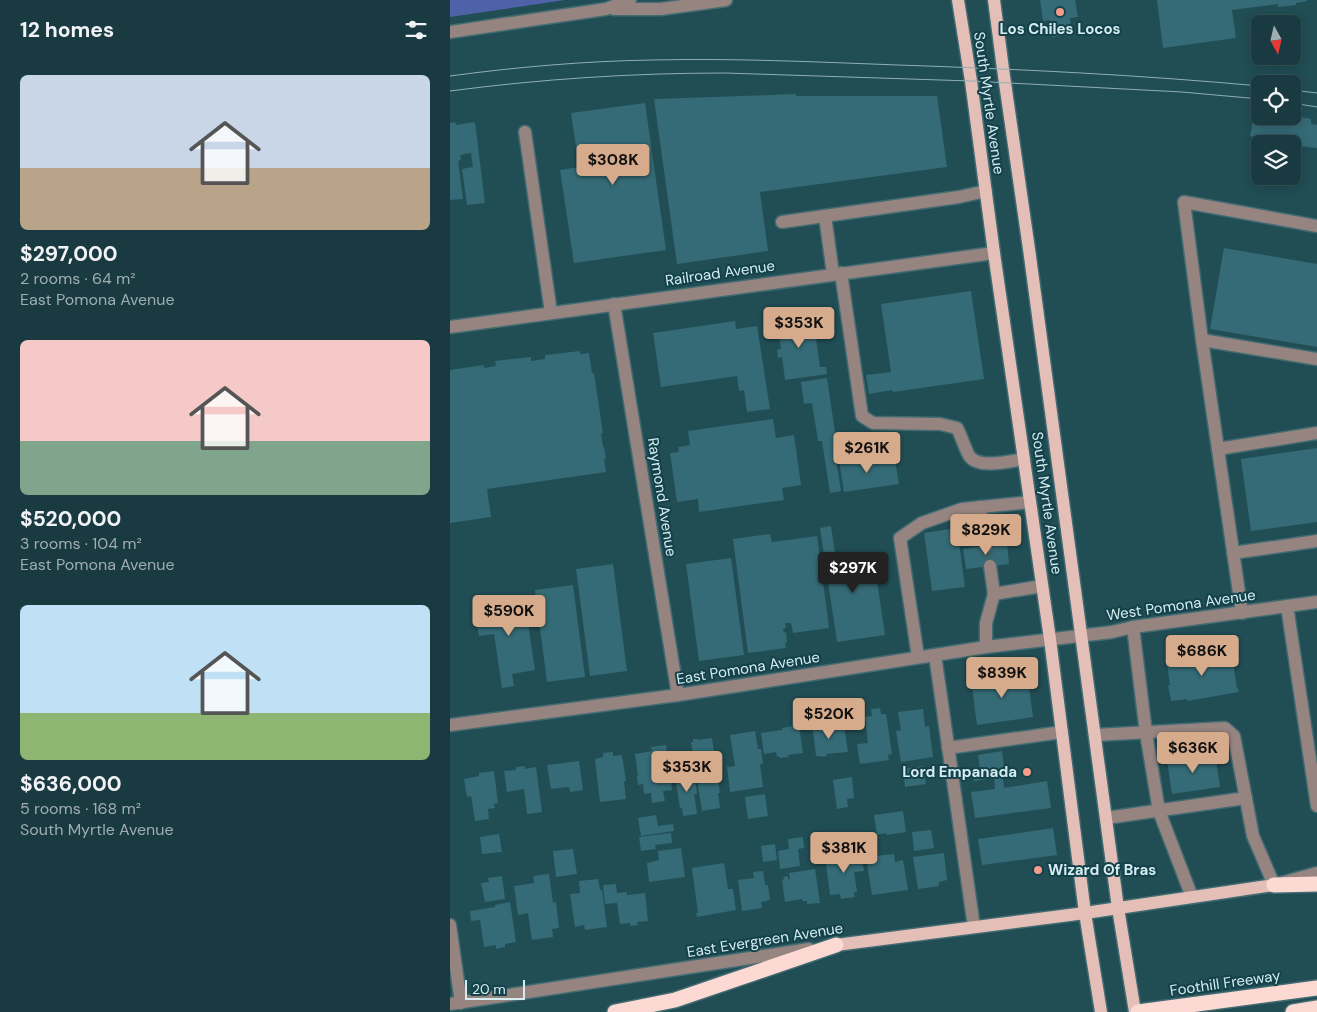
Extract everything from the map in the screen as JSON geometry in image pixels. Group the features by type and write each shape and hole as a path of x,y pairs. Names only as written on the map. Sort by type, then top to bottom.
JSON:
{"highway":[{"path":"1274,885 1317,884"},
{"path":"615,1012 675,1000 836,945"},
{"name":"Foothill Freeway","path":"1136,1012 1317,988"},
{"path":"1293,1012 1317,1008"}],"main road":[{"name":"South Myrtle Avenue","path":"958,0 1050,639 1085,913 1101,1012"},
{"name":"South Myrtle Avenue","path":"994,0 1118,908 1136,1012"},
{"name":"East Evergreen Avenue","path":"836,945 1085,913 1274,885"}],"street":[{"path":"450,32 630,0"},
{"path":"606,5 661,9 726,0"},
{"path":"525,132 550,313"},
{"path":"782,222 959,197 986,191"},
{"path":"1242,612 1202,340 1184,202 1317,226"},
{"path":"825,216 862,416 873,423 940,424 958,428 970,457 978,463 996,463 1024,459"},
{"name":"Railroad Avenue","path":"450,327 994,253"},
{"name":"Raymond Avenue","path":"614,304 678,695"},
{"path":"1202,340 1317,359"},
{"path":"1218,448 1317,433"},
{"path":"918,657 900,538 922,523 962,509 1030,502"},
{"path":"980,507 986,546"},
{"path":"1233,553 1317,541"},
{"path":"986,647 986,623 994,594 990,566"},
{"path":"994,594 1042,586"},
{"name":"West Pomona Avenue","path":"1050,639 1112,632 1133,626 1317,602"},
{"path":"1286,606 1317,806"},
{"path":"1133,626 1146,732 1159,811 1192,897"},
{"name":"East Pomona Avenue","path":"450,725 678,695 918,657 1050,639"},
{"path":"935,655 974,927"},
{"path":"1095,735 1225,728 1234,736 1253,836 1274,885 1317,873"},
{"path":"948,748 1062,732"},
{"path":"1106,818 1246,798"},
{"path":"450,925 456,1004"},
{"name":"East Evergreen Avenue","path":"456,1004 836,945"}],"shaded area":[{"path":"450,0 565,0 450,17"}],"building":[{"path":"1040,0 1075,0 1078,17 1070,18 1072,34 1052,37 1050,20 1043,21"},
{"path":"1157,0 1307,1 1296,3 1296,5 1278,7 1278,4 1232,10 1236,38 1163,48"},
{"path":"796,94 796,96 937,96 947,167 760,192 768,251 677,264 654,99"},
{"path":"645,103 666,250 574,263 560,170 579,167 571,113"},
{"path":"1301,117 1311,119 1311,124 1317,125 1317,148 1301,146 1301,135 1250,136 1252,125 1301,125"},
{"path":"455,122 456,125 475,122 485,203 467,205 462,169 473,167 471,153 460,155 461,160 458,161 463,199 450,200 450,123"},
{"path":"1224,248 1317,264 1317,347 1210,329"},
{"path":"971,291 984,379 869,394 866,375 891,372 881,304"},
{"path":"813,318 820,367 826,367 827,374 785,380 782,357 778,358 777,350 781,349 777,323"},
{"path":"735,321 736,329 757,326 770,409 747,412 744,390 739,391 737,376 661,387 653,333"},
{"path":"580,351 580,354 589,353 592,373 594,373 603,434 601,433 606,459 604,459 606,472 487,489 491,517 450,523 450,370 484,365 484,368 496,366 495,361 531,357 531,361 545,359 545,355"},
{"path":"827,378 836,439 833,439 841,491 830,493 822,441 818,441 812,403 804,404 801,382"},
{"path":"773,419 776,438 794,435 801,485 782,488 784,500 699,512 698,499 677,502 670,453 679,452 678,447 690,445 688,431"},
{"path":"1317,448 1317,522 1251,531 1241,459"},
{"path":"867,456 868,463 895,460 899,484 844,492 839,460"},
{"path":"831,526 836,559 839,558 840,565 858,563 857,556 873,554 885,635 837,642 820,528"},
{"path":"957,528 965,587 932,591 924,533"},
{"path":"770,534 772,542 817,536 829,628 793,633 791,623 785,623 786,628 783,628 784,633 786,632 786,648 748,653 733,539"},
{"path":"1007,543 1009,564 966,569 963,549"},
{"path":"731,558 744,655 699,661 686,564"},
{"path":"613,564 627,671 590,676 576,569"},
{"path":"573,585 585,677 547,682 535,590"},
{"path":"524,595 535,670 512,674 514,686 502,688 494,634 479,636 476,619 491,617 489,601"},
{"path":"1233,651 1234,654 1232,655 1239,692 1187,701 1187,699 1171,701 1165,660"},
{"path":"1027,673 1033,717 977,725 971,680"},
{"path":"880,708 881,714 886,714 892,754 888,755 889,760 860,764 857,744 868,743 865,717 872,716 871,709"},
{"path":"923,709 925,727 929,726 933,757 901,762 896,731 901,730 898,712"},
{"path":"823,722 824,728 844,725 848,752 826,754 827,756 821,757 816,756 812,724"},
{"path":"799,725 803,753 780,758 779,756 777,757 776,752 764,754 761,733"},
{"path":"755,731 758,749 761,749 763,764 760,764 763,787 730,792 727,767 735,766 730,735"},
{"path":"712,738 720,793 718,793 720,808 702,811 691,742 693,742 693,739"},
{"path":"666,745 672,790 663,791 665,801 652,803 651,793 644,794 643,784 638,785 635,754 652,751 651,747"},
{"path":"1002,751 1004,788 1047,781 1051,808 975,818 971,792 995,789 994,778 974,781 972,770 980,769 978,755"},
{"path":"613,752 613,756 622,755 626,781 624,781 626,799 600,802 595,759 603,757 603,753"},
{"path":"1215,754 1220,787 1172,794 1167,760"},
{"path":"579,761 583,790 570,792 569,787 551,789 547,765"},
{"path":"525,766 525,769 536,767 542,812 527,814 524,789 507,792 504,771 516,770 516,767"},
{"path":"923,766 926,784 905,787 903,769"},
{"path":"494,771 498,803 494,804 495,808 488,809 489,819 475,821 471,796 467,797 464,779 479,776 479,773"},
{"path":"694,772 697,794 694,794 697,814 683,816 675,775"},
{"path":"852,777 854,798 847,799 848,807 837,809 833,780"},
{"path":"765,794 768,816 748,819 745,797"},
{"path":"903,811 906,832 877,835 874,815"},
{"path":"656,815 658,826 673,824 674,831 641,836 638,818"},
{"path":"1053,828 1057,855 982,865 978,839"},
{"path":"931,830 934,848 914,851 912,832"},
{"path":"671,833 672,843 655,845 656,849 641,851 639,837"},
{"path":"499,834 502,852 482,854 480,837"},
{"path":"803,837 804,848 798,849 800,866 780,869 778,851 789,849 788,839"},
{"path":"775,844 777,860 763,862 761,846"},
{"path":"681,848 685,877 649,882 647,863 659,860 658,851"},
{"path":"573,849 577,874 556,877 553,851"},
{"path":"861,852 864,871 854,872 857,892 854,892 855,897 841,899 840,894 830,895 825,857"},
{"path":"944,853 947,880 939,882 939,886 918,889 913,857"},
{"path":"894,854 895,862 903,860 908,890 872,895 866,857"},
{"path":"724,863 728,889 733,889 736,910 697,917 692,868"},
{"path":"815,869 820,903 807,904 807,901 802,901 802,899 785,902 783,877 788,876 788,879 790,879 789,873"},
{"path":"763,871 765,885 768,885 770,900 761,902 762,908 742,911 738,880 754,878 753,872"},
{"path":"549,874 553,903 556,902 559,928 552,929 553,937 532,940 528,913 518,915 514,886 534,883 533,876"},
{"path":"502,876 505,899 485,902 481,883 489,882 488,878"},
{"path":"598,879 600,890 602,890 607,927 585,930 584,925 575,927 570,894 580,893 579,881"},
{"path":"616,884 617,893 627,892 627,895 645,893 648,921 637,922 638,925 630,926 630,923 620,924 617,903 605,904 603,885"},
{"path":"510,902 516,942 505,944 505,947 496,949 496,945 484,947 480,920 471,921 470,911 495,907 495,905"}],"tunnel":[{"path":"986,546 990,566"}],"tram line":[{"path":"450,76 577,63 714,60 1034,71 1251,85"},
{"path":"450,91 518,83 587,78 725,73 971,81 1182,92 1251,98"},
{"path":"1301,91 1317,93"},
{"path":"1301,104 1317,107"}],"place":[{"name":"Los Chiles Locos","path":"1060,12"},
{"name":"Lord Empanada","path":"1027,772"},
{"name":"Wizard Of Bras","path":"1038,870"}]}
